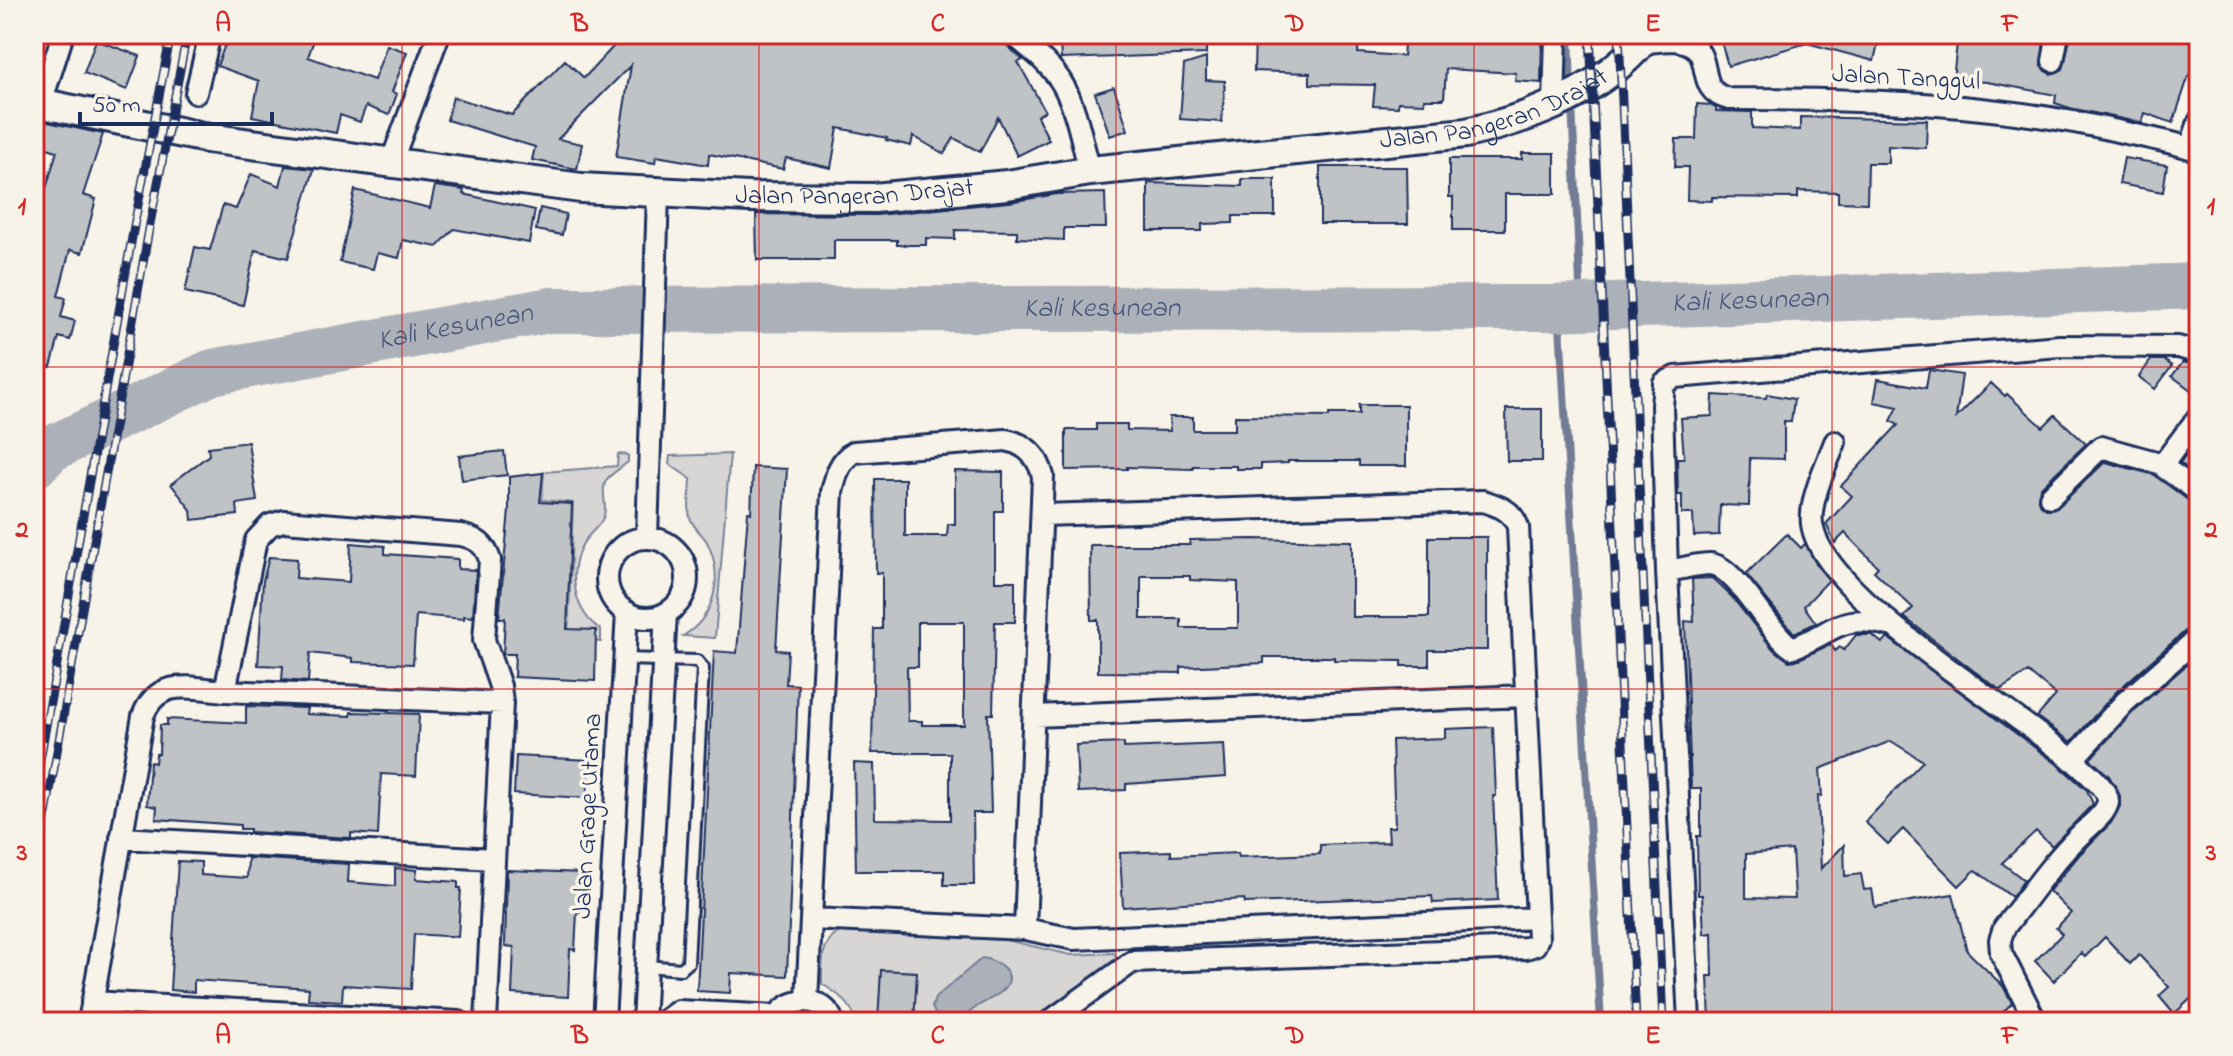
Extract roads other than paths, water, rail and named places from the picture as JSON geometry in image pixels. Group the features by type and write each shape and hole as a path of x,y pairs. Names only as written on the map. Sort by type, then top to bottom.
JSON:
{"street":[{"path":"46,105 63,34"},
{"path":"196,93 210,34"},
{"path":"391,163 439,34"},
{"path":"1013,34 1062,83 1090,171"},
{"path":"1556,34 1557,104"},
{"path":"2053,61 2058,34"},
{"name":"Jalan Pangeran Drajat","path":"46,105 207,138 581,188 658,194 874,198 1007,185 1090,171 1466,133 1493,127 1557,104 1620,63 1645,38"},
{"name":"Jalan Tanggul","path":"1645,38 1677,40 1699,52 1705,61 1709,89 1716,96 1729,99 1898,102 1988,108 2073,120 2195,150"},
{"path":"2195,150 2199,122"},
{"path":"647,537 658,194"},
{"path":"1689,1022 1667,571 1664,383 1675,377 2060,346 2178,347 2199,353"},
{"path":"2163,464 2199,416"},
{"path":"807,1001 832,492 836,473 844,458 854,452 1006,440 1016,442 1031,452 1040,463 1043,476 1042,515 1025,929"},
{"path":"1835,442 1817,492 1812,523 1823,554 1844,582 1893,626 2072,760 2105,789 2109,801 2105,810 2068,847 2004,928 2000,940 2001,953 2036,1022"},
{"path":"2050,497 2101,447 2163,464 2199,492"},
{"path":"1042,515 1483,501 1499,506 1514,517 1518,527 1538,938 1532,948 1132,962 1049,1022"},
{"path":"225,691 256,540 261,531 284,521 461,535 476,539 486,549 490,560 484,640 500,686 502,703 486,1022"},
{"path":"647,537 672,546 686,568 683,594 676,605 666,613 640,617 627,612 614,601 607,584 608,567 616,551 630,541 647,537"},
{"path":"1667,571 1709,564 1726,571 1792,648 1847,621 1865,620 1893,626"},
{"name":"Jalan Grage Utama","path":"604,1022 627,612"},
{"path":"643,1022 666,613"},
{"path":"2072,760 2125,702 2199,637"},
{"path":"459,1022 90,1012 143,716 150,700 167,690 180,687 502,703"},
{"path":"1034,716 1526,696"},
{"path":"121,838 494,859"},
{"path":"812,919 1025,929 1074,939 1537,918"},
{"path":"1132,962 1134,935"},
{"path":"663,1022 678,1011 775,1019 784,1007 795,1001 807,1001 821,1005 832,1016 833,1022"}],"lane":[{"path":"624,659 697,661 703,668 688,963 681,969 646,966"}],"waterway":[{"path":"1569,34 1571,89"},
{"path":"1572,103 1581,307"},
{"name":"Kali Kesunean","path":"34,466 51,449 212,372 550,310 1553,308 2199,286"},
{"path":"1559,308 1601,1022"}],"railway":[{"path":"34,794 171,34"},
{"path":"34,882 149,229 187,34"},
{"path":"1590,34 1636,1022"},
{"path":"1619,34 1663,1022"}]}
